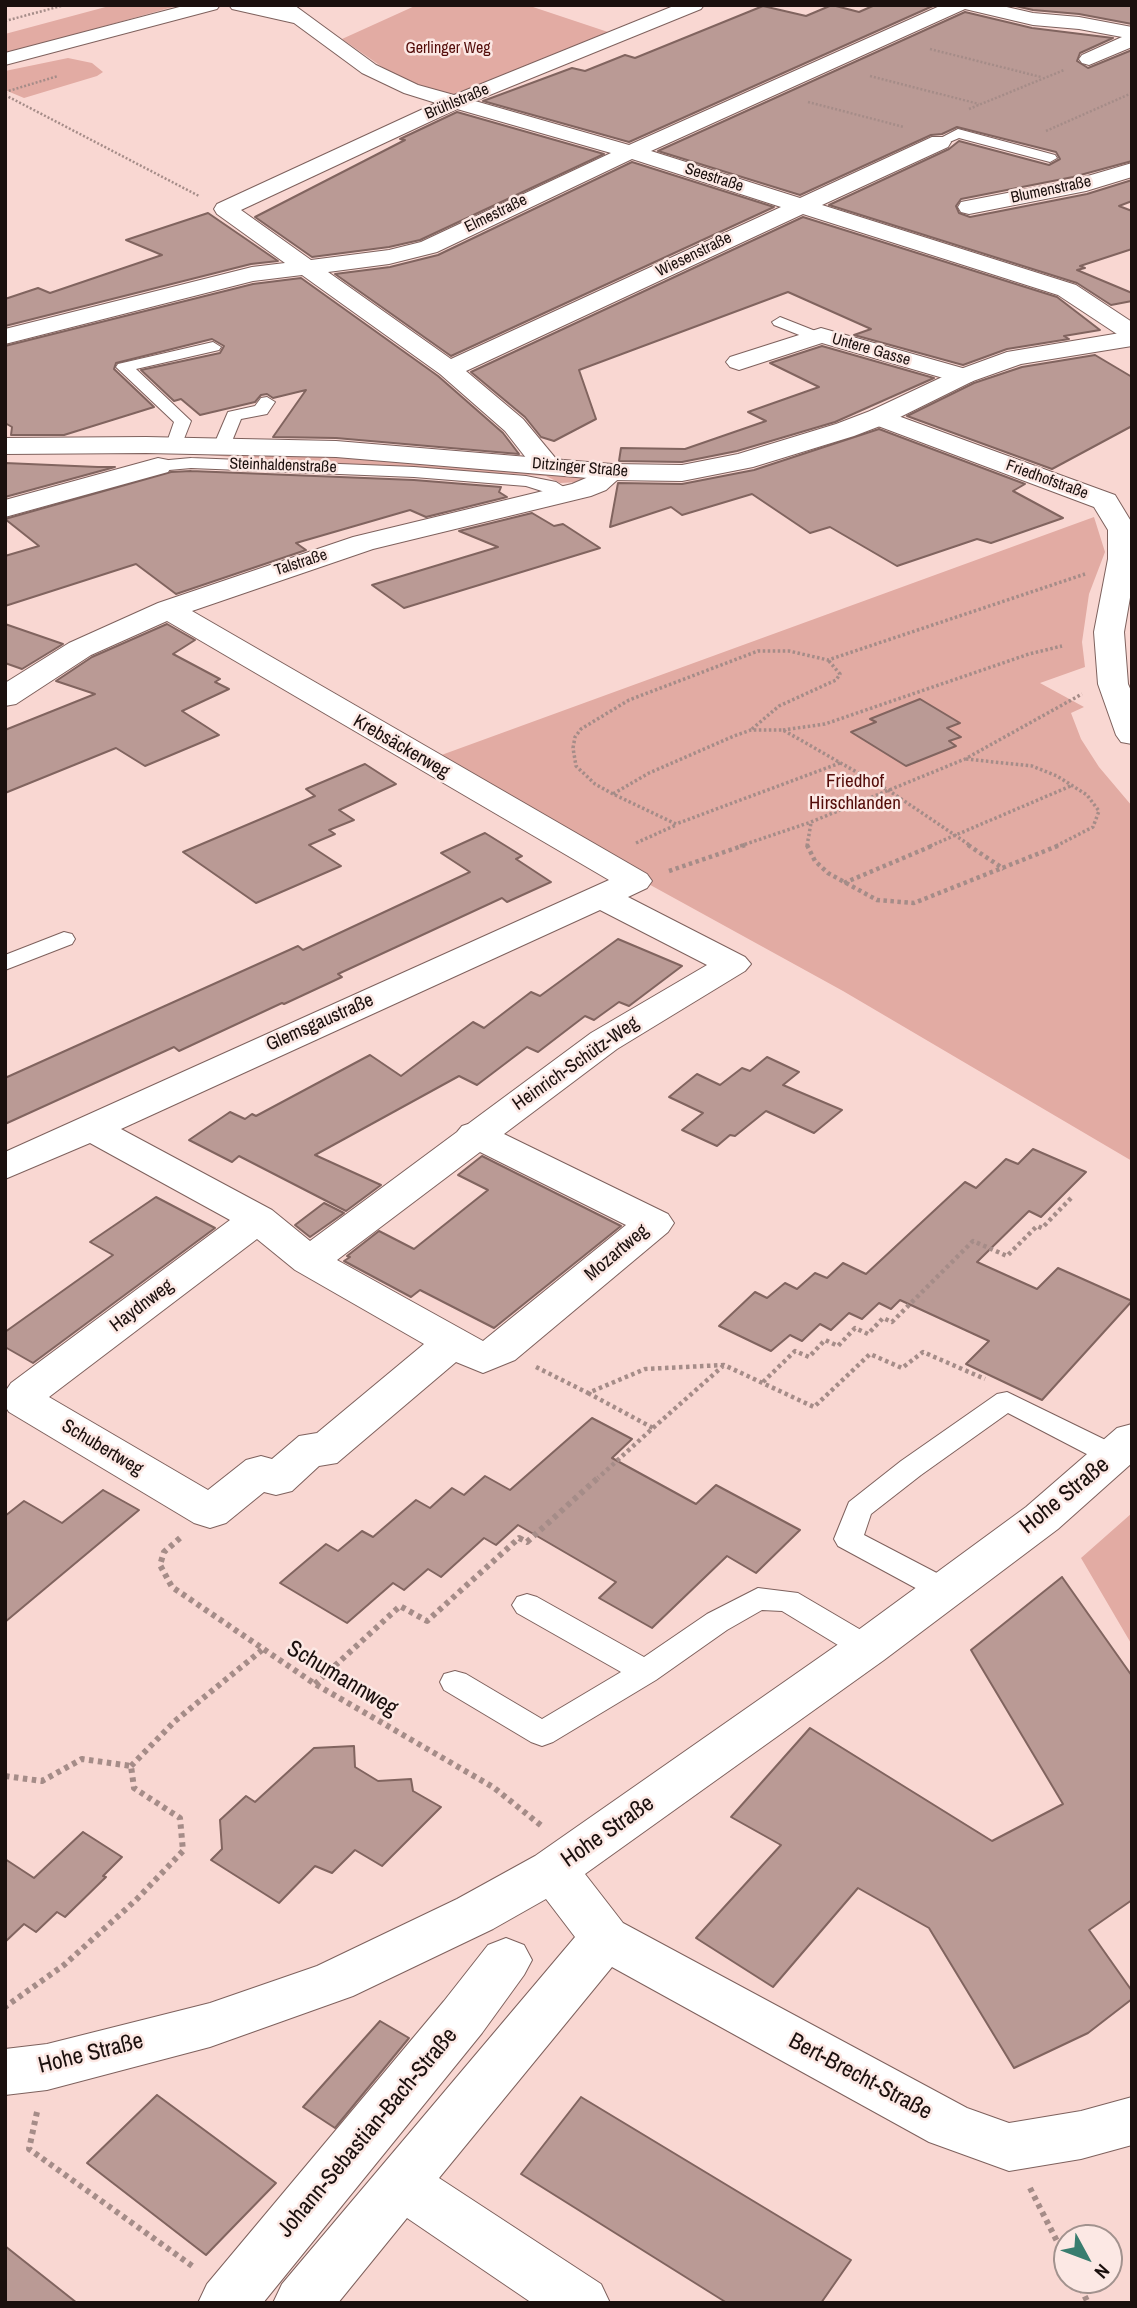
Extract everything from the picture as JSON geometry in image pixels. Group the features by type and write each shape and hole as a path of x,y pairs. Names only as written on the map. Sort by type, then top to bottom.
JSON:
{"street":[{"path":"5,59 210,5"},
{"name":"Seestraße","path":"239,5 300,19"},
{"name":"Seestraße","path":"281,5 386,78 454,102 631,152 1067,290 1132,335"},
{"name":"Brühlstraße","path":"225,209 454,102 694,5"},
{"name":"Elmestraße","path":"5,337 252,274 389,257 429,247 631,152 959,5"},
{"path":"971,5 1033,19 1079,23 1132,33"},
{"path":"909,26 1033,19"},
{"path":"1089,59 1132,40"},
{"name":"Wiesenstraße","path":"449,369 798,205 940,142"},
{"name":"Blumenstraße","path":"969,207 1078,186 1132,170"},
{"path":"225,209 449,369 514,425 547,466"},
{"name":"Untere Gasse","path":"739,362 821,335 964,376"},
{"name":"Ditzinger Straße","path":"5,446 166,456 222,447 336,449 612,472 681,473 721,466 780,450 879,417 964,376 1016,358 1132,335"},
{"name":"Friedhofstraße","path":"879,417 953,443 1024,473 1105,500 1122,530 1119,571 1109,632 1113,684 1132,735"},
{"name":"Steinhaldenstraße","path":"5,509 166,456"},
{"name":"Talstraße","path":"5,697 80,649 169,609 363,543 596,484 612,472"},
{"path":"1105,500 1132,489"},
{"name":"Krebsäckerweg","path":"169,609 425,761 635,881"},
{"name":"Glemsgaustraße","path":"5,1167 603,898 635,881"},
{"name":"Heinrich-Schütz-Weg","path":"309,1261 475,1134 604,1041 733,964 603,898"},
{"path":"91,1128 258,1219 309,1261 483,1359 500,1350"},
{"name":"Mozartweg","path":"475,1134 653,1223 500,1350"},
{"name":"Haydnweg","path":"15,1397 258,1219"},
{"path":"210,1512 261,1471 276,1480 314,1447 322,1452 453,1342"},
{"name":"Schubertweg","path":"15,1397 210,1512"},
{"name":"Hohe Straße","path":"26,2070 210,2025 335,1981 475,1914 563,1864 867,1648 1042,1517 1123,1448"},
{"path":"302,2303 605,1938 563,1864"},
{"name":"Bert-Brecht-Straße","path":"605,1938 948,2125 1009,2147 1081,2135 1132,2121"},
{"name":"Johann-Sebastian-Bach-Straße","path":"230,2299 463,2017 506,1960"},
{"path":"400,2183 581,2303"}],"lane":[{"path":"940,142 958,133 1050,158"},
{"path":"779,321 817,337"},
{"path":"166,456 183,421 124,367 213,347"},
{"path":"222,447 234,416 261,410 267,402"},
{"name":"Steinhaldenstraße","path":"166,456 191,463 414,472 526,481 550,486 564,493"},
{"path":"5,963 64,939"},
{"path":"944,1590 848,1539 859,1509 911,1468 1007,1401 1123,1448"},
{"path":"455,1682 542,1734 645,1672 717,1622 758,1599 788,1601 867,1648"},
{"path":"527,1605 645,1672"}],"path":[{"path":"5,21 65,5"},
{"path":"885,37 1046,78 1089,59"},
{"path":"868,76 980,104"},
{"path":"968,109 1042,77"},
{"path":"1040,135 1132,93"},
{"path":"5,95 225,209"},
{"path":"805,102 912,129 907,131 940,142"},
{"path":"828,660 1099,569 1119,571"},
{"path":"751,730 783,730 825,724 1029,654 1062,646"},
{"path":"613,794 682,757 751,730 779,706 836,680 840,674 836,666 828,660 789,651 758,651 646,692 604,713 581,729 575,737 573,748 576,766 595,784 613,794 676,824 841,763"},
{"path":"635,881 732,852 965,759 1080,696 1113,684"},
{"path":"783,730 888,790 1004,869"},
{"path":"811,822 806,839 807,849 815,861 844,884 877,900 914,903 1004,869 1093,827 1099,811 1087,795 1073,785 1032,766 965,759"},
{"path":"844,884 1073,785"},
{"path":"763,1382 795,1351 808,1357 825,1340 838,1346 855,1328 868,1334 883,1318 892,1322 972,1241 1007,1256 1037,1226 1042,1228 1073,1196"},
{"path":"500,1350 653,1428"},
{"path":"588,1393 645,1369 724,1365 814,1407 870,1354 902,1368 923,1352 997,1384"},
{"path":"315,1684 400,1606 427,1621 519,1538 527,1542 724,1365"},
{"name":"Schumannweg","path":"210,1512 164,1552 160,1565 172,1587 315,1684 493,1787 539,1823 563,1864"},
{"path":"131,1766 175,1721 262,1650"},
{"path":"5,1776 42,1781 82,1759 131,1766"},
{"path":"5,2007 64,1965 137,1899 183,1851 180,1818 134,1788 131,1766"},
{"path":"26,2070 29,2149 230,2299"},
{"path":"1009,2147 1053,2233"}],"green space":[{"path":"113,5 180,5 5,54 5,34"},
{"name":"Gerlinger Weg","path":"417,5 527,5 611,33 450,96 395,76 342,39"},
{"path":"68,58 92,63 103,72 24,98 5,90 5,71"},
{"path":"162,451 315,455 582,474 587,479 560,483 546,476 235,460 232,457"},
{"name":"Friedhof Hirschlanden","path":"1094,517 1105,552 1089,594 1082,642 1085,667 1040,683 1084,707 1071,713 1081,739 1099,767 1132,806 1132,1161 843,991 425,761"},
{"path":"1132,1513 1132,1645 1081,1558"}],"building":[{"path":"832,5 859,12 875,5 935,5 629,142 483,101 572,68 585,71 625,55 635,58 763,6 806,16"},
{"path":"1011,5 1132,5 1132,24 1079,14"},
{"path":"965,12 1032,28 1113,38 1080,53 1077,61 1088,68 1132,50 1132,161 1073,177 961,199 956,206 959,213 970,217 1087,194 1132,180 1132,201 1119,206 1132,211 1132,249 1080,266 1085,268 1077,270 1132,293 1132,301 1111,305 1077,283 829,205 949,149 959,141 1049,165 1060,159 1056,152 957,127 942,134 931,135 800,195 658,151"},
{"path":"457,112 604,154 420,240 389,247 312,257 255,217 405,140 400,139"},
{"path":"632,162 774,207 451,356 335,274 390,267 438,255"},
{"path":"208,213 278,261 251,264 5,326 5,299 38,288 50,293 162,255 126,240"},
{"path":"803,217 1057,297 1100,330 1064,336 1069,339 1007,349 963,365 854,335 871,329 788,292 579,370 596,419 554,441 541,437 525,417 471,372"},
{"path":"301,278 438,376 503,433 519,454 336,438 273,437 306,390 273,398 267,394 261,395 255,402 200,415 181,399 174,401 141,370 220,353 224,346 212,339 116,363 114,369 154,407 64,435 11,435 12,427 5,423 5,346 253,284"},
{"path":"822,346 934,378 835,422 737,451 682,462 619,461 621,448 685,449 766,421 748,412 819,387 770,363"},
{"path":"1095,355 1132,377 1132,426 1052,469 907,416 974,383 1022,367"},
{"path":"879,429 1025,484 1013,491 1063,518 991,543 977,539 897,566 830,527 810,533 752,494 682,515 671,507 610,527 618,483 682,484 754,470"},
{"path":"5,463 98,467 115,467 5,497"},
{"path":"171,472 414,480 501,487 499,492 507,497 426,517 410,510 296,543 306,550 176,594 136,564 5,606 5,556 39,546 5,519"},
{"path":"532,513 554,526 563,524 600,548 404,608 372,585 498,547 459,531"},
{"path":"5,624 63,644 22,669 5,663"},
{"path":"167,624 195,640 173,654 220,679 215,682 229,689 182,711 219,735 145,766 116,748 5,793 5,730 95,694 56,681 92,657"},
{"path":"920,699 960,723 947,728 961,737 949,741 956,746 906,766 851,732 876,722 870,719"},
{"path":"365,764 396,784 339,810 354,820 329,830 335,834 309,845 341,866 256,903 183,852 315,796 306,789"},
{"path":"485,833 522,856 516,859 551,882 507,902 502,898 338,974 342,977 284,1004 179,1051 174,1047 5,1124 5,1078 298,946 303,950 470,872 441,853"},
{"path":"618,939 682,966 629,1006 619,1002 594,1020 585,1016 538,1052 527,1047 477,1085 459,1076 315,1155 381,1185 346,1211 239,1156 232,1162 189,1140 230,1112 245,1119 252,1114 256,1116 370,1055 401,1076 473,1022 484,1028 531,992 540,996"},
{"path":"767,1057 799,1072 783,1085 842,1110 814,1133 766,1111 735,1136 730,1135 717,1146 682,1130 703,1113 669,1097 697,1074 720,1085 742,1068 750,1071"},
{"path":"1033,1149 1086,1172 1041,1217 1029,1211 977,1262 1037,1289 1058,1268 1132,1301 1042,1400 966,1364 989,1341 900,1300 891,1309 879,1303 862,1319 849,1313 831,1330 820,1324 802,1341 790,1335 771,1351 719,1326 755,1292 767,1298 785,1283 797,1289 815,1273 827,1278 843,1263 866,1274 965,1182 976,1188 1006,1159 1018,1164"},
{"path":"482,1156 621,1226 494,1328 420,1290 411,1297 344,1261 379,1231 414,1249 488,1190 458,1175"},
{"path":"156,1197 215,1228 33,1363 5,1347 5,1332 113,1255 90,1242"},
{"path":"324,1203 344,1213 310,1237 295,1225"},
{"path":"592,1418 632,1439 612,1458 696,1504 716,1485 800,1530 756,1573 727,1556 652,1628 599,1598 616,1582 518,1525 496,1545 484,1538 441,1577 428,1569 404,1590 393,1583 347,1623 280,1583 326,1544 338,1551 362,1531 373,1537 416,1500 430,1508 452,1488 464,1495 485,1476 510,1490"},
{"path":"103,1490 139,1510 5,1622 5,1516 24,1501 62,1523"},
{"path":"1062,1577 1132,1676 1132,1900 1089,1930 1132,1991 1132,1999 1088,2033 1014,2068 929,1928 858,1888 773,1987 696,1938 781,1845 731,1817 810,1728 992,1841 1063,1804 971,1650"},
{"path":"354,1746 355,1767 378,1781 411,1779 413,1791 441,1807 382,1866 355,1850 332,1873 315,1866 279,1903 211,1860 222,1849 220,1820 246,1796 255,1802 314,1748"},
{"path":"83,1832 122,1857 103,1876 106,1877 65,1917 57,1912 36,1932 24,1924 5,1942 5,1859 34,1878"},
{"path":"380,2021 409,2038 335,2128 303,2107"},
{"path":"157,2095 276,2183 206,2255 87,2163"},
{"path":"581,2097 851,2260 821,2303 727,2303 521,2174"},
{"path":"5,2246 77,2303 5,2303"}]}
